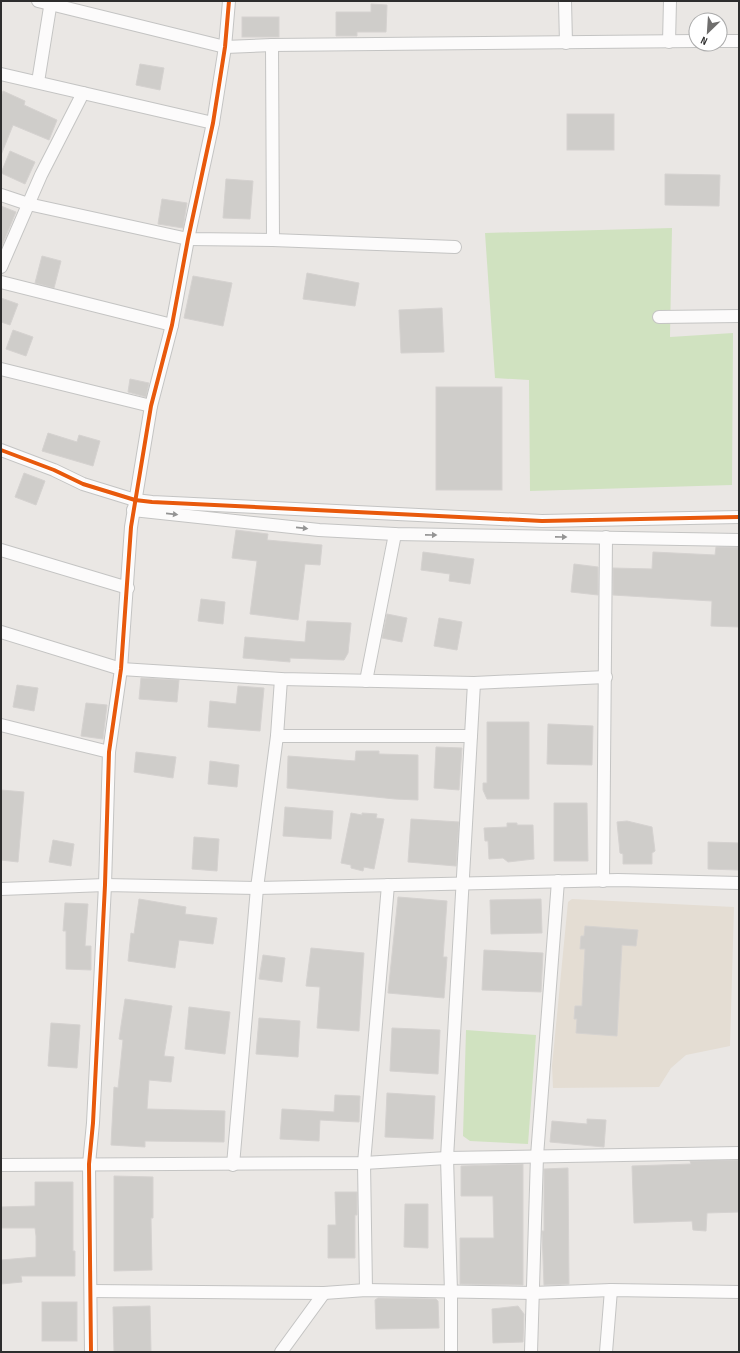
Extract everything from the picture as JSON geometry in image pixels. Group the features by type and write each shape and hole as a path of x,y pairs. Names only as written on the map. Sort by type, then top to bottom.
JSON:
{"street":[{"path":"91,1352 89,1164 93,1123 105,885 109,752 121,669 134,505 151,406 172,325 188,239 213,123 225,47 229,1"},
{"path":"565,1 566,43"},
{"path":"668,42 670,1"},
{"path":"38,82 46,2 225,47 272,45 688,42"},
{"path":"728,41 739,41"},
{"path":"272,45 273,240"},
{"path":"1,74 213,123"},
{"path":"1,267 41,175 83,93"},
{"path":"1,195 28,204 188,239 273,240 455,247"},
{"path":"1,282 172,325"},
{"path":"659,317 739,316"},
{"path":"1,369 151,406"},
{"path":"1,450 54,470 83,484 134,505 319,530 395,534 739,540"},
{"path":"134,505 542,521 739,517"},
{"path":"366,681 395,534"},
{"path":"603,880 606,677 606,538"},
{"path":"1,550 128,588"},
{"path":"1,632 121,669 281,679 474,683 606,677"},
{"path":"233,1165 257,888 277,736 281,679"},
{"path":"451,1352 451,1292 447,1158 464,883 474,683"},
{"path":"1,725 109,752"},
{"path":"277,736 472,736"},
{"path":"1,889 105,885 257,888 603,880 739,883"},
{"path":"531,1352 537,1156 558,881"},
{"path":"366,1290 364,1163 388,885"},
{"path":"1,1165 233,1165 364,1163 447,1158 739,1153"},
{"path":"91,1291 324,1292 366,1290 533,1293 611,1290 739,1292"},
{"path":"606,1352 611,1290"},
{"path":"281,1352 324,1292"}],"shaded area":[{"path":"572,899 734,907 730,1046 686,1055 671,1068 659,1087 553,1088 552,1066 568,902"}],"green space":[{"path":"672,228 670,337 733,333 732,485 530,491 529,380 495,378 485,233"},
{"path":"466,1030 536,1035 528,1144 470,1141 463,1136"}],"building":[{"path":"371,4 387,5 386,32 357,32 357,36 336,36 336,12 371,12"},
{"path":"242,17 279,17 279,37 242,37"},
{"path":"140,64 164,68 160,90 136,85"},
{"path":"3,91 25,101 24,105 57,120 49,140 13,125 1,155 1,97"},
{"path":"567,114 614,114 614,150 567,150"},
{"path":"10,151 35,162 25,184 1,173"},
{"path":"665,174 720,175 719,206 665,205"},
{"path":"226,179 253,181 250,219 223,218"},
{"path":"162,199 187,203 183,228 158,224"},
{"path":"1,206 16,212 1,248"},
{"path":"42,256 61,261 54,288 35,283"},
{"path":"307,273 359,283 355,306 303,299"},
{"path":"193,276 232,283 223,326 184,318"},
{"path":"1,298 18,304 10,325 1,322"},
{"path":"442,308 444,352 401,353 399,310"},
{"path":"13,330 33,337 26,356 6,349"},
{"path":"130,379 149,383 146,397 128,392"},
{"path":"436,387 502,387 502,490 436,490"},
{"path":"48,433 77,442 79,435 100,441 93,466 42,451"},
{"path":"24,473 45,481 36,505 15,497"},
{"path":"236,530 268,534 267,540 322,545 320,565 305,564 298,620 250,614 257,561 232,558"},
{"path":"716,547 739,547 739,627 711,626 712,601 613,595 613,568 652,569 653,552 715,555"},
{"path":"423,552 474,559 470,584 449,581 450,574 421,570"},
{"path":"574,564 598,567 598,595 571,592"},
{"path":"201,599 225,602 223,624 198,621"},
{"path":"387,614 407,618 402,642 382,638"},
{"path":"439,618 462,622 457,650 434,646"},
{"path":"307,621 351,623 348,653 344,660 290,658 290,662 243,658 245,637 305,642"},
{"path":"141,678 179,680 177,702 139,699"},
{"path":"17,685 38,688 34,711 13,707"},
{"path":"238,686 264,688 260,731 208,727 210,701 236,704"},
{"path":"86,703 107,705 103,739 81,736"},
{"path":"487,722 529,722 529,799 487,799 483,790 483,783 487,783"},
{"path":"548,724 593,726 592,765 547,764"},
{"path":"436,747 462,748 459,790 434,788"},
{"path":"356,751 379,751 379,754 418,755 418,800 287,788 288,756 355,761"},
{"path":"136,752 176,757 173,778 134,772"},
{"path":"210,761 239,765 237,787 208,784"},
{"path":"1,790 24,792 18,862 1,860"},
{"path":"554,803 587,803 588,861 554,861"},
{"path":"285,807 333,811 331,839 283,836"},
{"path":"351,813 362,815 362,813 377,814 376,818 384,819 374,869 364,867 363,871 351,868 351,865 341,863"},
{"path":"411,819 459,822 456,866 408,862"},
{"path":"627,821 652,827 655,851 652,853 652,864 623,864 623,854 620,853 617,822"},
{"path":"507,823 517,823 517,825 533,825 534,859 508,862 503,858 489,859 488,841 485,841 484,828 507,827"},
{"path":"194,837 219,839 217,871 192,869"},
{"path":"53,840 74,844 71,866 49,862"},
{"path":"708,842 739,843 738,870 708,869"},
{"path":"398,897 447,901 443,957 447,957 444,998 388,993"},
{"path":"139,899 186,907 185,914 217,918 213,944 179,940 175,968 128,961 131,933 134,934"},
{"path":"541,899 542,933 491,934 490,900"},
{"path":"65,903 88,904 85,946 91,946 91,970 66,969 66,931 63,931"},
{"path":"585,926 638,930 636,946 622,945 617,1036 576,1033 577,1019 574,1019 575,1006 582,1006 585,949 580,949 581,936 584,936"},
{"path":"311,948 364,953 359,1031 317,1028 320,987 306,986"},
{"path":"484,950 543,953 541,992 482,990"},
{"path":"263,955 285,958 282,982 259,979"},
{"path":"125,999 172,1006 164,1056 174,1057 171,1082 149,1080 147,1109 225,1111 224,1142 145,1141 145,1147 111,1145 114,1087 118,1088 123,1040 119,1039"},
{"path":"189,1007 230,1012 225,1054 185,1049"},
{"path":"259,1018 300,1021 298,1057 256,1054"},
{"path":"51,1023 80,1025 77,1068 48,1066"},
{"path":"392,1028 440,1030 438,1074 390,1071"},
{"path":"387,1093 435,1096 433,1139 385,1137"},
{"path":"335,1095 360,1096 359,1122 320,1120 319,1141 280,1139 282,1109 334,1112"},
{"path":"587,1119 606,1120 604,1147 550,1142 552,1121 587,1124"},
{"path":"739,1160 739,1212 707,1213 706,1231 693,1230 692,1221 634,1223 632,1166 691,1164 690,1161"},
{"path":"523,1164 523,1285 460,1284 460,1238 494,1238 493,1196 461,1196 461,1166"},
{"path":"568,1168 569,1284 544,1285 542,1231 544,1231 544,1169"},
{"path":"114,1176 153,1177 153,1218 151,1218 152,1270 114,1271"},
{"path":"35,1182 73,1182 73,1251 75,1251 75,1276 21,1276 22,1282 1,1284 1,1260 36,1257 35,1228 1,1228 1,1207 35,1206"},
{"path":"335,1192 357,1192 357,1215 355,1215 355,1258 328,1258 328,1225 336,1225"},
{"path":"405,1204 428,1204 428,1248 404,1247"},
{"path":"378,1298 436,1299 438,1301 439,1328 376,1329 375,1300"},
{"path":"42,1302 77,1302 77,1341 42,1341"},
{"path":"150,1306 151,1352 114,1352 113,1307"},
{"path":"518,1306 524,1314 523,1342 493,1343 492,1309"}],"cycle path":[{"path":"91,1352 89,1164 93,1123 105,885 109,752 121,669 131,527 151,406 172,325 188,239 213,123 225,47 229,1"},
{"path":"1,450 54,470 83,484 135,500 152,502 542,521 739,517"}]}
